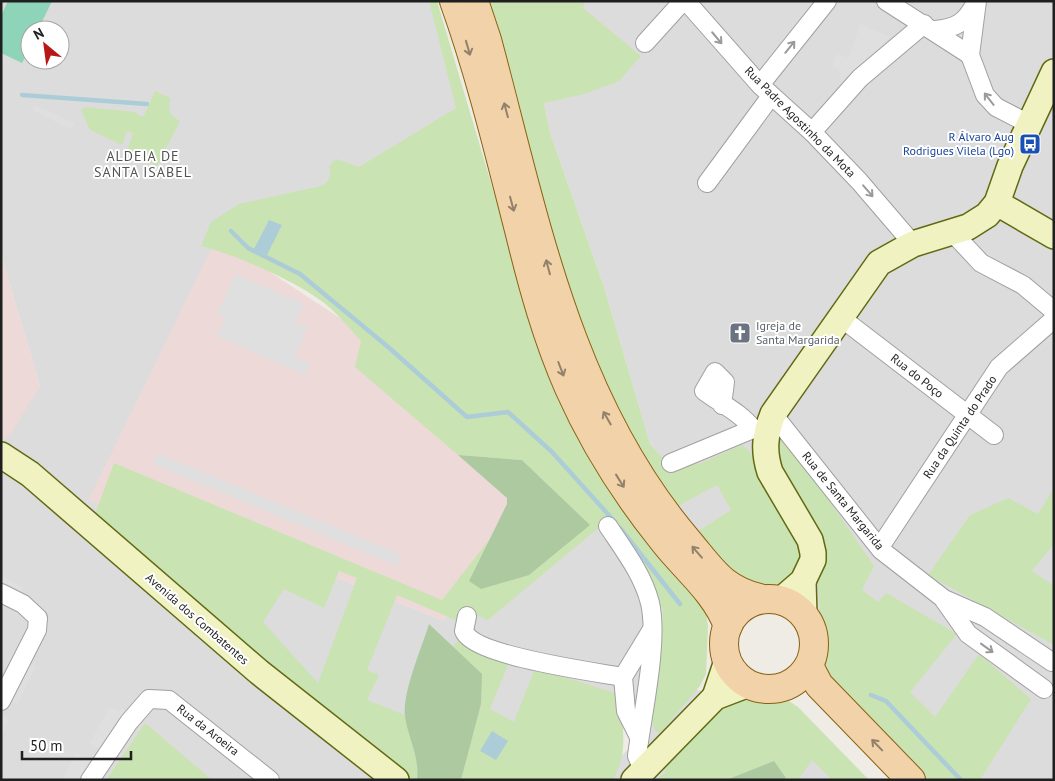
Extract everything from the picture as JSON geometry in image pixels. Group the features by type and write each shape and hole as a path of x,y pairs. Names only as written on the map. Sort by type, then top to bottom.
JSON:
{"main road":[{"path":"454,1 487,114 535,297 569,388 600,447 633,501 679,561 706,588 716,602 728,626"},
{"path":"474,1 487,40 558,304 600,407 646,484 677,529 729,586 742,594 772,599 794,605 804,614 811,626 815,640 814,653 809,666 799,678 787,685 768,688 749,684 740,678 728,661 724,649 728,626 737,612 749,603 772,599 803,581"},
{"path":"804,614 803,581 813,560 812,547 770,472 765,453 765,424 880,263 913,244 979,222 997,203 1029,124 1054,72"},
{"path":"997,203 1054,236"},
{"name":"Avenida dos Combatentes","path":"1,455 30,474 259,672 396,780"},
{"path":"715,697 728,661"},
{"path":"809,666 819,686 910,780"},
{"path":"638,775 715,697 749,684"},
{"path":"787,685 807,698 884,780"}],"street":[{"path":"646,43 684,1"},
{"name":"Rua Padre Agostinho da Mota","path":"684,1 765,91 812,132 859,181 913,244"},
{"path":"707,183 765,91 827,1"},
{"path":"886,1 970,55"},
{"path":"812,132 860,78 929,27 948,29 961,24 968,17 976,1"},
{"path":"976,1 970,55 985,95 996,107 1029,124"},
{"path":"952,232 981,263 1023,285 1054,311"},
{"name":"Rua do Poço","path":"840,317 994,435"},
{"name":"Rua da Quinta do Prado","path":"880,547 999,367 1054,319"},
{"name":"Rua de Santa Margarida","path":"722,405 746,420 765,424 880,547 944,599 985,617 1053,662"},
{"path":"671,463 765,424"},
{"path":"608,526 644,585 650,604 652,630 637,756 638,775"},
{"path":"1,593 23,604 38,618 37,630 1,701"},
{"name":"Rua de Santa Margarida","path":"944,599 964,630 1049,690"},
{"path":"964,630 969,618 980,615"},
{"path":"467,616 464,631 471,640 534,662 623,677"},
{"path":"639,737 626,711 623,677 652,630"},
{"name":"Rua de Santa Margarida","path":"1049,690 1040,684 1039,675 1044,666 1053,662"},
{"name":"Rua da Aroeira","path":"90,780 129,722 149,699 169,700 270,780"}],"shaded area":[{"path":"1,1 429,1 464,118 217,237 299,563 444,621 518,486 591,504 663,610 661,684 794,706 863,780 598,780 659,717 539,734 449,780 1,780 1,439 3,440 40,386 1,255"},
{"path":"546,1 1054,1 1054,780 981,780 844,639 775,586 736,573 676,507 663,458 650,444 604,287 550,133 544,103"},
{"path":"860,24 890,37 842,86 838,69 832,66 836,54 849,58"},
{"path":"35,105 74,123 71,129 32,110"},
{"path":"217,237 370,338 518,486 444,621 299,563 88,501"},
{"path":"1,255 40,386 10,435 3,440 1,439"},
{"path":"235,274 304,304 296,322 308,327 295,357 310,364 305,375 217,336 225,318 217,314"},
{"path":"157,453 402,555 397,566 153,464"},
{"path":"1,576 23,587 18,597 1,588"},
{"path":"26,662 36,666 17,704 8,700"},
{"path":"109,707 120,712 122,708 127,711 100,749 90,743"},
{"path":"1,715 10,719 1,737"},
{"path":"76,753 90,762 78,780 62,780"}],"green space":[{"path":"8,1 52,1 43,20 20,20 20,62 1,53 1,16"},
{"path":"429,1 437,1 520,281 623,505 706,612 708,626 706,674 700,686 660,733 655,731 650,717 657,681 663,610 608,520 488,620 461,608 458,621 397,595 367,670 379,675 367,700 405,715 419,767 417,780 414,780 226,632 94,517 114,463 442,600 489,540 469,581 590,525 522,460 458,455 355,367 361,341 326,304 295,284 263,268 201,246 211,222 239,204 321,186 328,180 330,175 329,166 336,159 359,167 456,108","holes":["339,571 357,578 318,683 263,622 284,589 324,608"]},
{"path":"483,1 585,1 583,8 641,56 619,81 584,94 544,103 550,133 604,287 650,444 663,458 699,464 742,445 750,452 801,539 799,562 795,571 782,582 773,585 762,585 740,580 732,576 717,561 695,533 731,510 717,485 676,507 637,451 581,332"},
{"path":"155,91 170,98 170,112 180,121 157,166 127,152 133,133 127,131 122,145 90,130 81,110 85,107 136,112 139,116 144,116"},
{"path":"782,432 874,566 862,590 878,602 886,593 957,634 910,692 935,717 979,654 1031,699 980,780 924,780 830,680 823,665 818,582 824,546 781,471 774,445"},
{"path":"458,455 522,460 590,525 529,575 481,589 469,581 507,504 507,498"},
{"path":"1054,488 1054,544 1032,571 1054,586 1054,645 928,575 970,515 1008,498 1038,514"},
{"path":"429,624 482,674 481,704 461,780 417,780 417,763 406,724 405,706 409,683"},
{"path":"458,641 510,660 490,709 514,722 535,668 618,694 623,727 623,748 613,780 461,780 481,704 453,646"},
{"path":"750,695 789,701 798,707 869,780 832,780 812,760 798,780 786,778 774,761 726,780 655,780 666,772 660,766 715,710"},
{"path":"145,723 212,780 106,780"},
{"path":"774,761 786,778 781,780 726,780"}],"water":[{"path":"269,220 282,225 267,255 254,249"},
{"path":"492,731 508,741 496,760 480,751"}],"waterway":[{"path":"22,95 147,104"},
{"path":"231,231 248,248 300,274 387,346 467,417 508,412 552,452 615,522"},
{"path":"620,528 680,604"},
{"path":"871,695 886,701 961,780"}],"place":[{"name":"R Álvaro Aug Rodrigues Vilela (Lgo)","path":"1030,144"},
{"name":"Igreja de Santa Margarida","path":"740,333"}],"district":[{"name":"ALDEIA DE SANTA ISABEL","path":"143,164"}]}
